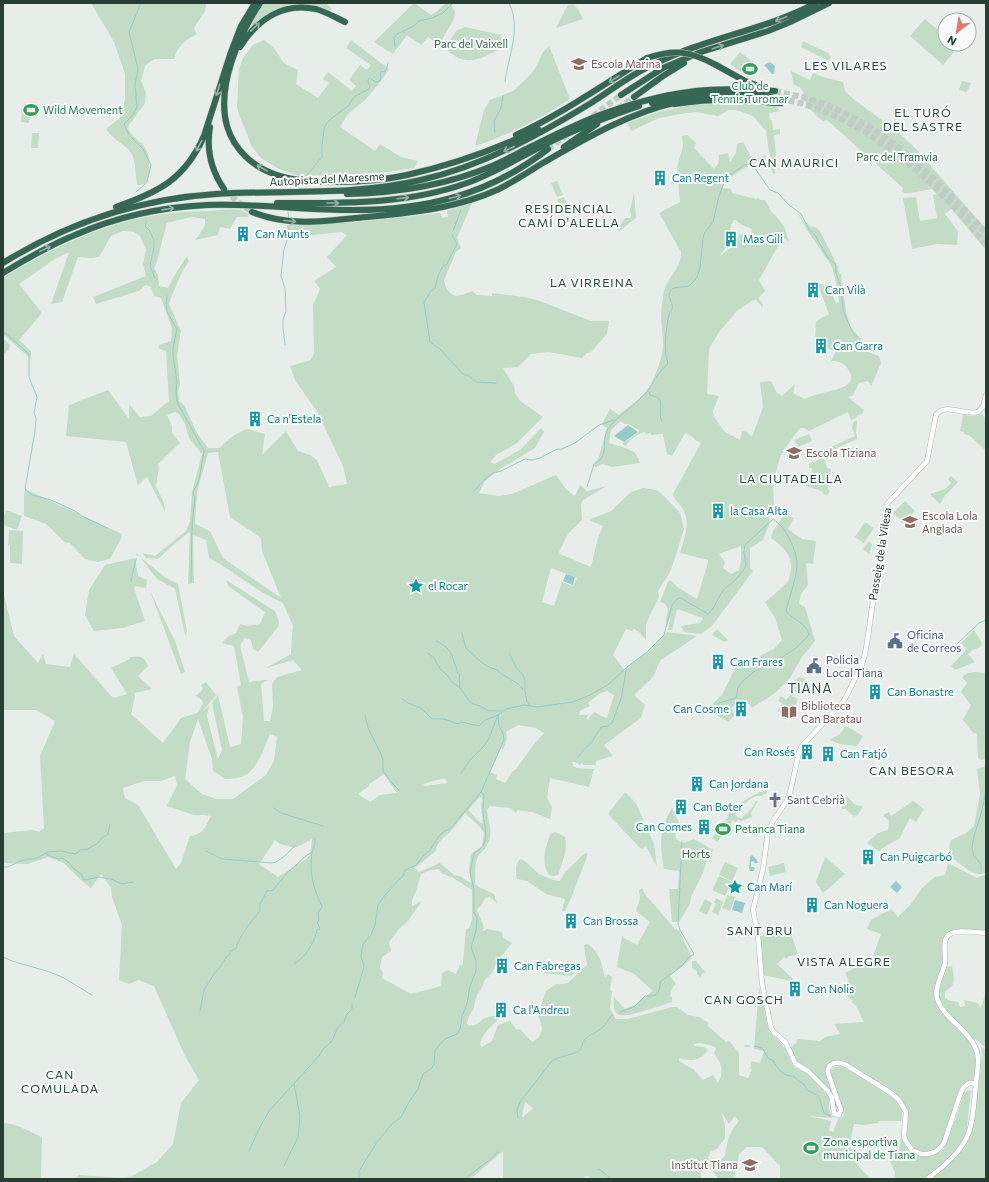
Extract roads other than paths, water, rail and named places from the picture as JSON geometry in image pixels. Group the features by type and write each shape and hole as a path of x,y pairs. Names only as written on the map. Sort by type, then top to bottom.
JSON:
{"highway":[{"path":"100,216 109,210 157,191 178,175 191,160 204,136 234,42 241,26 255,3"},
{"path":"260,3 246,25 233,59 226,85 225,119 229,130 245,156 257,166 283,177 299,180 350,182 406,175 457,161 529,134 580,107 592,103"},
{"name":"Autopista del Maresme","path":"3,263 49,237 100,216 137,206 196,196 233,193 350,190 391,186 420,180 465,167 509,149 592,103 647,67 696,46 829,3"},
{"name":"Autopista del Maresme","path":"621,96 663,68 701,52 768,31 790,22 819,5"},
{"path":"233,59 246,38 257,25 266,18 283,10 299,8 313,9 322,11 345,22"},
{"path":"457,161 519,134 596,90 647,58 668,52 691,54 773,94"},
{"path":"634,97 701,52"},
{"path":"196,196 357,194 392,192 428,186 476,172 507,159 571,127 609,112 648,100 681,93 715,89 745,89 773,94"},
{"path":"3,273 33,255 74,235 106,223 134,216 190,206 266,203 364,202 419,196 448,189 482,177 576,130 624,111 644,105 676,98 714,94 773,94"},
{"path":"252,212 275,220 307,222 421,211 453,205 509,184 607,128 653,109 674,102 690,99 739,94"},
{"path":"653,109 697,101 729,99 781,103"},
{"path":"212,110 208,140 210,158 214,172 224,189"},
{"path":"540,165 598,124"},
{"path":"223,204 346,210 389,209 420,206 468,194 500,180 530,163 548,149"},
{"path":"389,209 421,211"}],"street":[{"name":"Passeig de la Vilesa","path":"971,1084 963,1088 946,1140 940,1148 932,1153 918,1153 912,1150 907,1144 904,1134 906,1112 895,1096 846,1065 838,1062 830,1065 827,1069 841,1110 840,1114 835,1115 833,1111 832,1098 828,1091 809,1072 795,1063 786,1043 772,1030 760,971 758,934 754,910 763,869 766,838 771,823 786,802 790,792 799,752 802,746 843,702 856,678 865,654 887,504 927,461 936,415 939,411 944,409 971,413 978,412 983,407 986,395"},
{"path":"971,1084 977,1078 978,1054 970,1037 947,1015 942,1008 936,996 936,991 944,968 946,938 955,932 986,932"},
{"path":"971,1084 970,1087 975,1092"},
{"path":"927,1179 949,1160 968,1136 975,1092 971,1084"}],"water":[{"path":"770,62 775,66 774,74 772,74 764,65"},
{"path":"628,425 638,432 624,442 614,436"},
{"path":"566,574 575,577 573,585 563,581"},
{"path":"752,855 758,863 753,861 751,862 751,867 754,867 755,869 750,871 750,857"},
{"path":"896,881 902,887 897,893 890,887"},
{"path":"735,900 745,903 742,913 732,910"}],"waterway":[{"path":"136,192 147,182 151,165 143,149 129,135 124,124 132,116 137,107 135,85 138,69 129,32 141,3"},
{"path":"395,46 394,38 397,34 414,26 419,21 432,18 443,13 453,3"},
{"path":"505,82 514,32 513,13 509,3"},
{"path":"306,176 322,157 324,129 326,124 348,106 354,97 369,89 369,78 376,82 380,81 380,72 386,71 388,63"},
{"path":"495,132 494,121 501,108 503,96"},
{"path":"587,487 594,464 599,460 604,452 605,438 608,429 645,394 668,363 666,358 666,339 669,314 672,309 672,303 669,297 670,291 673,288 689,286 696,279 700,268 703,238 705,232 713,222 719,196 726,177 745,165 751,164 770,190 778,193 788,204 801,214 828,258 835,264 836,273 841,287 843,310 856,337"},
{"path":"299,187 301,183"},
{"path":"453,231 461,210"},
{"path":"288,212 289,219"},
{"path":"146,222 145,226 150,231 154,241 150,266 155,278"},
{"path":"285,345 283,327 283,319 286,311 285,289 281,276 284,249 289,235 289,226"},
{"path":"452,235 457,244 447,264 443,266 438,276 435,288 431,291 424,302 430,342 439,348 464,375 468,375 476,382 496,383"},
{"path":"167,296 167,312 177,329 173,348 177,382 177,402 204,451 199,480 193,493 195,498 192,525 191,582"},
{"path":"3,331 29,354 29,377 37,397 34,413 36,418 35,431 25,489 32,495 51,500 107,528"},
{"path":"649,392 650,395 659,398 661,404 660,416 662,422"},
{"path":"475,490 493,473 501,471 525,459 532,460 540,458 557,449 562,449 575,443 599,425 614,420"},
{"path":"578,757 592,742 601,727 608,726 612,723 621,699 627,667 647,652 664,635 672,605 677,599 681,598 708,614 714,607 723,590 734,581 746,566 744,552 745,545 773,519 788,535 797,562 795,579 786,611 802,624 809,634 797,647 781,658 753,672 738,688 736,698 719,703 714,710"},
{"path":"131,581 136,559"},
{"path":"954,647 979,623 986,620"},
{"path":"462,633 466,648 481,662 517,683 525,691 527,702 530,706"},
{"path":"436,641 446,647 452,655 457,672 460,675 460,688"},
{"path":"428,653 434,658 441,670 460,688 468,700 473,704 489,711 501,711"},
{"path":"510,655 517,669 525,680 525,690"},
{"path":"402,699 421,708 432,719 444,719 458,724 461,722 479,726 485,720 498,715 506,709 524,705 537,707 573,702 590,695 609,684 626,668"},
{"path":"365,715 368,728 381,754 383,771 399,790"},
{"path":"461,773 470,760 484,746 489,738 498,715"},
{"path":"359,1179 359,1171 377,1142 392,1124 401,1117 418,1089 423,1074 431,1069 434,1064 435,1050 445,1039 457,1034 460,1029 470,986 476,971 476,961 471,947 476,931 477,917 474,913 474,890 470,872 474,853 480,850 486,835 483,811 484,795 481,792 504,740 503,733 499,726 498,715"},
{"path":"355,997 364,966 361,957 363,944 371,935 375,925 378,905 385,895 403,876 405,870 416,865 430,850 439,836 451,828 481,792"},
{"path":"981,871 981,864 974,856 972,848 986,792"},
{"path":"274,808 281,813 323,826"},
{"path":"3,867 8,867 20,861 35,859 48,852 61,851 75,854 81,850 88,849 108,834 110,824"},
{"path":"200,1011 204,990 214,974 230,954 230,951 236,949 242,935 260,911 260,904 267,891 273,890 286,874 312,852 315,844 315,838"},
{"path":"620,1012 634,1007 645,996 657,994 660,982 682,966 688,958 694,954 678,924 682,841"},
{"path":"206,851 222,859 273,863 282,858 295,846"},
{"path":"295,963 303,957 312,945 317,930 320,929 317,922 319,920 318,913 322,907 312,880 312,852"},
{"path":"46,854 58,859 62,858 67,861 81,874 84,880 99,877 111,879 122,884 133,882"},
{"path":"3,957 50,972 64,978 92,995"},
{"path":"249,1151 269,1111 319,1056 323,1049 332,1041 338,1027 344,1022 347,1014 352,1009 352,1004"},
{"path":"518,1118 517,1110 520,1102 551,1062 557,1058 579,1051 585,1039 603,1027 612,1015"},
{"path":"745,1046 750,1046"},
{"path":"754,1046 762,1048 769,1059 773,1060 781,1072 794,1076 797,1080 804,1084 807,1090 817,1095 824,1113 831,1116"},
{"path":"284,1166 298,1137 300,1116 294,1084"},
{"path":"465,1179 498,1152"},
{"path":"598,1169 611,1179"}],"tunnel":[{"path":"775,91 824,104 853,117 874,130 915,161 986,233"},
{"path":"593,116 621,95"},
{"path":"618,108 634,97"},
{"path":"771,97 803,104 834,116 864,131 892,150 918,171 942,195 986,245"},
{"path":"548,149 566,136"},
{"path":"225,190 252,212"}],"place":[{"name":"Escola Marina","path":"579,64"},
{"name":"Club de Tennis Turomar","path":"750,69"},
{"name":"Wild Movement","path":"31,110"},
{"name":"Can Regent","path":"660,178"},
{"name":"Can Munts","path":"243,234"},
{"name":"Mas Gili","path":"731,239"},
{"name":"Can Vilà","path":"813,290"},
{"name":"Can Garra","path":"821,346"},
{"name":"Ca n'Estela","path":"255,419"},
{"name":"Escola Tiziana","path":"794,453"},
{"name":"la Casa Alta","path":"718,511"},
{"name":"Escola Lola Anglada","path":"910,522"},
{"name":"el Rocar","path":"416,586"},
{"name":"Oficina de Correos","path":"895,641"},
{"name":"Can Frares","path":"718,662"},
{"name":"Policia Local Tiana","path":"814,666"},
{"name":"Can Bonastre","path":"875,692"},
{"name":"Can Cosme","path":"741,709"},
{"name":"Biblioteca Can Baratau","path":"789,712"},
{"name":"Can Rosés","path":"807,752"},
{"name":"Can Fatjó","path":"828,754"},
{"name":"Can Jordana","path":"697,784"},
{"name":"Sant Cebrià","path":"775,800"},
{"name":"Can Boter","path":"681,807"},
{"name":"Can Comes","path":"704,827"},
{"name":"Petanca Tiana","path":"723,829"},
{"name":"Can Puigcarbó","path":"868,857"},
{"name":"Can Marí","path":"735,887"},
{"name":"Can Noguera","path":"812,905"},
{"name":"Can Brossa","path":"571,921"},
{"name":"Can Fabregas","path":"502,966"},
{"name":"Can Nolis","path":"795,989"},
{"name":"Ca l'Andreu","path":"501,1010"},
{"name":"Zona esportiva municipal de Tiana","path":"811,1148"},
{"name":"Institut Tiana","path":"750,1165"}],"district":[{"name":"LES VILARES","path":"846,66"},
{"name":"EL TURÓ DEL SASTRE","path":"923,120"},
{"name":"CAN MAURICI","path":"794,163"},
{"name":"RESIDENCIAL CAMÍ D'ALELLA","path":"569,216"},
{"name":"LA VIRREINA","path":"592,283"},
{"name":"LA CIUTADELLA","path":"791,479"},
{"name":"TIANA","path":"810,688"},
{"name":"CAN BESORA","path":"912,771"},
{"name":"SANT BRU","path":"760,931"},
{"name":"VISTA ALEGRE","path":"844,962"},
{"name":"CAN GOSCH","path":"744,1000"},
{"name":"CAN COMULADA","path":"60,1082"}],"park label":[{"name":"Parc del Vaixell","path":"471,44"},
{"name":"Parc del Tramvia","path":"897,157"},
{"name":"Horts","path":"696,854"}]}
